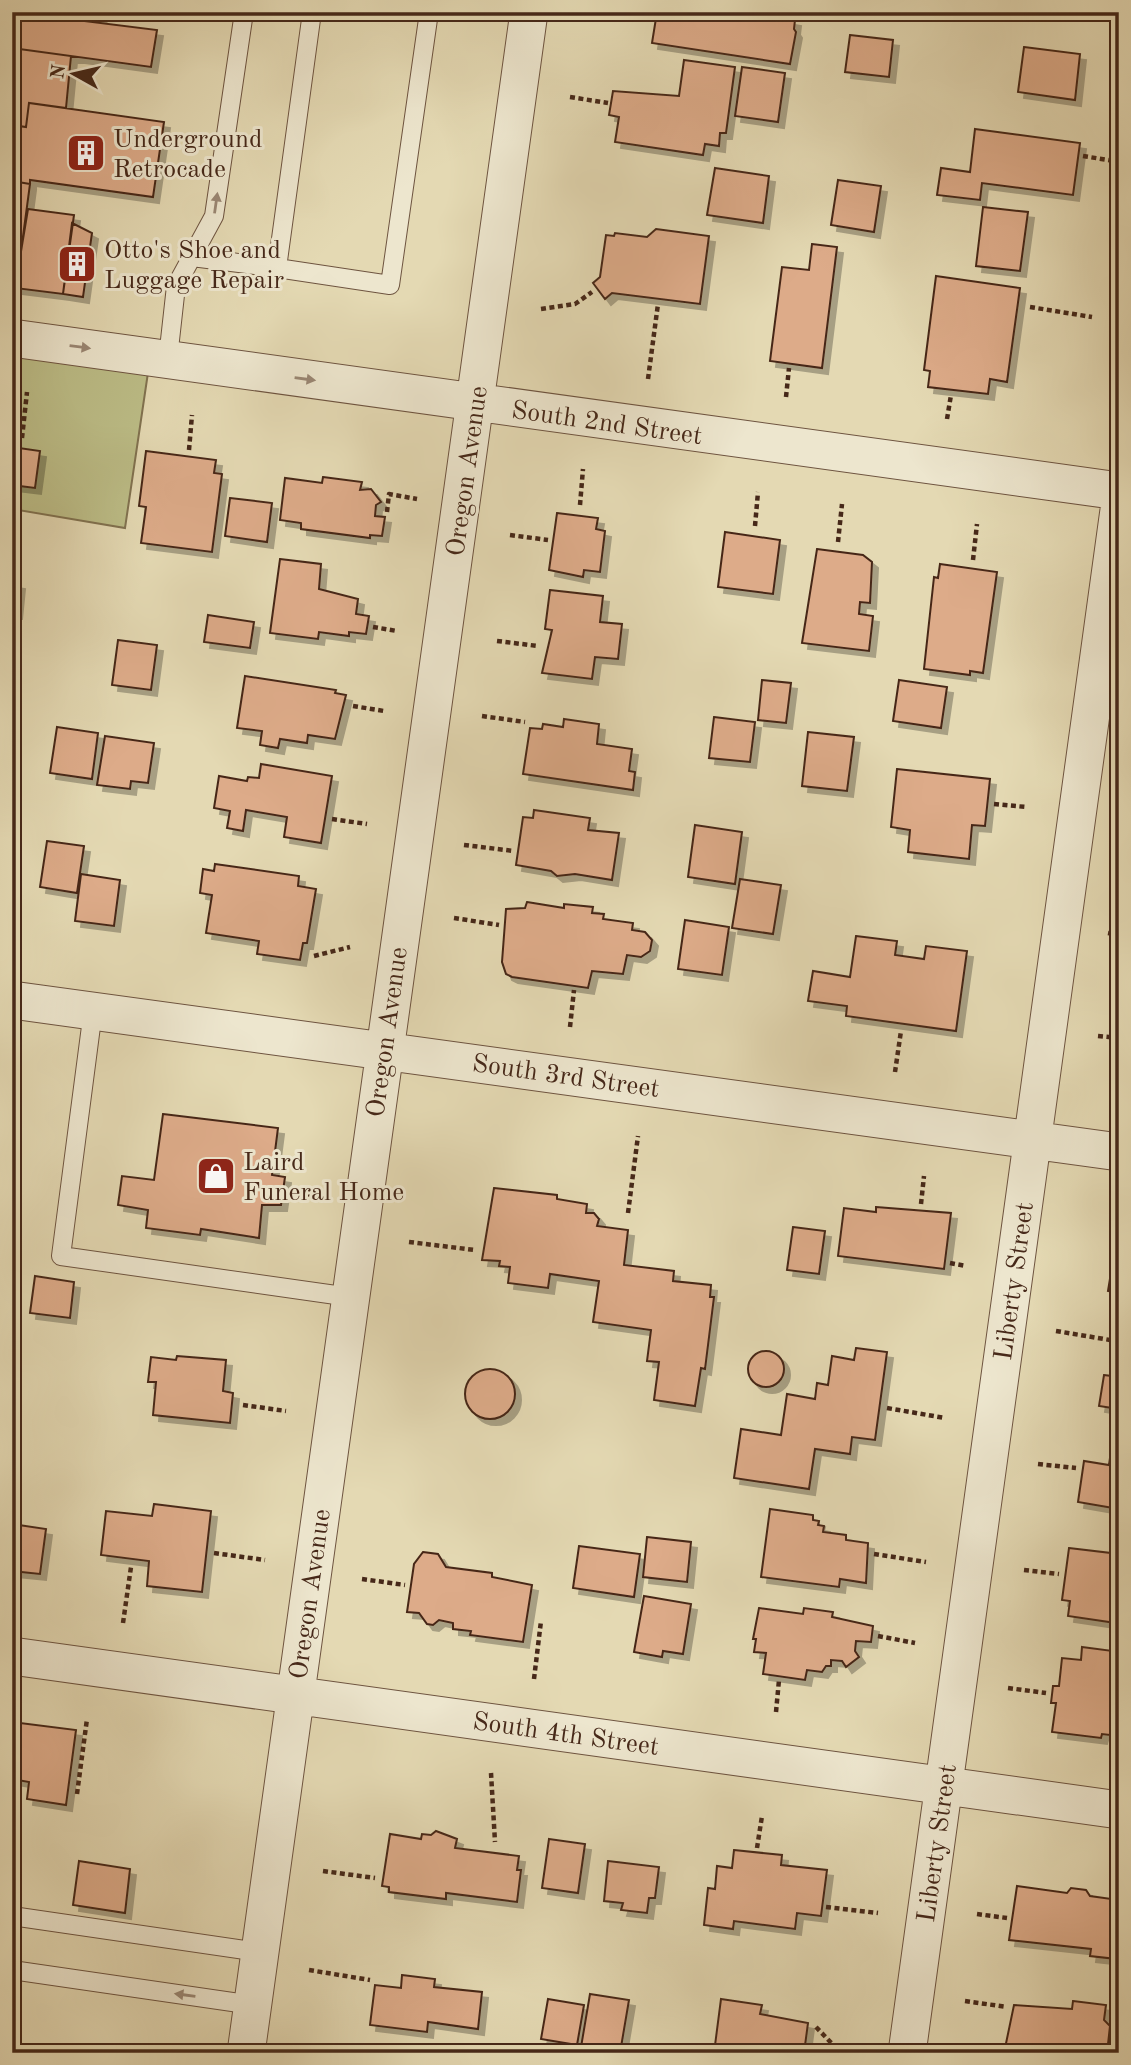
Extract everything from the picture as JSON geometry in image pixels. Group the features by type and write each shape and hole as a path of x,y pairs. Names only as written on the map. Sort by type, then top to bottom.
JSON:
{"street":[{"name":"Oregon Avenue","path":"246,2053 529,12"},
{"name":"South 2nd Street","path":"12,338 1119,491"},
{"name":"Liberty Street","path":"907,2053 1119,510"},
{"name":"South 3rd Street","path":"12,1000 1119,1152"},
{"name":"South 4th Street","path":"12,1656 1119,1810"}],"lane":[{"path":"168,358 177,286 214,216 244,12"},
{"path":"277,268 312,12"},
{"path":"192,257 390,285 429,12"},
{"path":"93,1011 61,1256 350,1297"},
{"path":"12,1916 259,1952"},
{"path":"12,1970 253,2005"}],"path":[{"path":"570,97 608,103"},
{"path":"1083,156 1114,161"},
{"path":"541,309 575,304 592,292"},
{"path":"648,379 658,304"},
{"path":"1030,307 1092,317"},
{"path":"786,397 789,368"},
{"path":"22,438 27,392"},
{"path":"947,419 951,395"},
{"path":"189,450 192,415"},
{"path":"580,505 583,469"},
{"path":"755,526 758,492"},
{"path":"387,512 389,494 417,499"},
{"path":"838,542 842,504"},
{"path":"973,560 977,524"},
{"path":"510,535 548,540"},
{"path":"373,627 397,631"},
{"path":"497,641 538,646"},
{"path":"353,706 384,712"},
{"path":"482,716 525,722"},
{"path":"994,804 1026,807"},
{"path":"331,819 367,824"},
{"path":"464,845 514,850"},
{"path":"454,918 499,925"},
{"path":"1108,933 1119,935"},
{"path":"314,956 350,947"},
{"path":"569,1027 574,990"},
{"path":"895,1072 901,1031"},
{"path":"1098,1036 1119,1038"},
{"path":"628,1213 638,1136"},
{"path":"921,1204 924,1176"},
{"path":"288,1192 315,1195"},
{"path":"409,1242 475,1251"},
{"path":"950,1263 966,1266"},
{"path":"1056,1331 1116,1341 1119,1346"},
{"path":"243,1405 286,1410"},
{"path":"887,1408 945,1418"},
{"path":"1038,1464 1076,1468"},
{"path":"214,1553 265,1560"},
{"path":"874,1554 926,1562"},
{"path":"123,1623 131,1567"},
{"path":"1024,1570 1059,1574"},
{"path":"362,1579 405,1585"},
{"path":"534,1679 541,1620"},
{"path":"878,1636 915,1643"},
{"path":"776,1713 779,1680"},
{"path":"1008,1688 1046,1692"},
{"path":"77,1794 87,1719"},
{"path":"491,1773 495,1842"},
{"path":"757,1848 762,1816"},
{"path":"323,1871 375,1878"},
{"path":"826,1907 878,1913"},
{"path":"977,1914 1007,1918"},
{"path":"309,1970 370,1980"},
{"path":"965,2001 1007,2007"},
{"path":"817,2027 837,2049 858,2051"}],"green space":[{"path":"12,342 150,359 125,528 12,509"}],"building":[{"path":"12,12 157,30 151,67 12,48"},
{"path":"31,12 101,12 100,21"},
{"path":"657,12 723,12 765,20 766,15 795,20 796,32 790,64 652,43"},
{"path":"850,35 893,40 889,77 845,72"},
{"path":"1024,47 1080,54 1075,100 1018,92"},
{"path":"12,48 71,56 66,108 29,103 26,127 12,125"},
{"path":"684,60 735,67 726,133 720,133 719,146 705,144 703,155 615,142 619,117 609,115 613,91 679,96"},
{"path":"742,67 785,73 778,122 735,116"},
{"name":"Underground Retrocade","path":"29,103 164,122 153,197 30,180 30,184 12,181 12,125 26,127"},
{"path":"975,129 1080,143 1073,195 982,183 980,200 937,195 941,168 970,172"},
{"path":"715,168 769,176 763,223 707,215"},
{"path":"838,180 881,186 874,232 831,225"},
{"path":"12,181 30,184 22,244 12,243"},
{"path":"983,207 1028,212 1020,271 976,266"},
{"path":"28,209 74,215 63,294 15,288"},
{"name":"Otto's Shoe and Luggage Repair","path":"72,223 92,233 83,297 63,294"},
{"path":"656,229 709,236 700,304 612,293 605,299 593,283 600,277 606,235 614,236 615,233 647,237"},
{"path":"12,243 22,244 15,288 12,288"},
{"path":"812,244 837,247 822,368 770,361 782,267 809,270"},
{"path":"936,276 1020,288 1007,382 990,379 988,394 928,387 930,371 924,370"},
{"path":"12,447 40,451 35,488 12,485"},
{"path":"146,451 216,460 214,473 222,474 212,552 141,543 146,507 139,506"},
{"path":"323,477 362,482 360,490 371,489 381,502 376,505 375,516 385,517 382,536 370,535 370,538 301,529 301,523 280,520 285,478 322,483"},
{"path":"230,498 272,503 267,542 225,536"},
{"path":"557,513 598,518 596,529 605,531 600,572 584,570 583,577 549,570"},
{"path":"725,532 780,540 773,594 718,587"},
{"path":"817,549 863,555 872,562 870,603 860,602 859,614 873,616 869,651 802,643"},
{"path":"280,559 321,564 319,589 358,599 356,614 369,616 366,634 349,632 349,636 319,632 318,639 270,633"},
{"path":"940,564 997,572 983,673 970,671 970,675 924,669 934,577 938,578"},
{"path":"12,582 19,583 16,613 12,613"},
{"path":"550,590 603,596 600,622 622,624 618,659 595,657 592,679 542,673 552,630 545,629"},
{"path":"208,615 254,622 250,648 204,642"},
{"path":"118,640 157,645 151,690 112,685"},
{"path":"245,676 336,690 335,693 346,695 335,739 308,735 307,743 280,739 278,748 260,745 262,731 237,728"},
{"path":"762,680 791,683 786,723 758,720"},
{"path":"899,680 947,687 941,728 893,721"},
{"path":"714,717 755,722 750,762 709,758"},
{"path":"564,719 599,724 597,744 632,749 629,771 635,772 633,790 523,774 530,728 542,729 543,724 563,727"},
{"path":"57,727 98,733 92,779 50,773"},
{"path":"808,732 854,737 847,791 802,786"},
{"path":"105,736 154,743 148,783 131,781 130,789 97,785"},
{"path":"261,764 332,776 321,843 284,837 287,817 246,810 243,831 227,828 230,811 214,808 219,776 247,781 248,777 259,778"},
{"path":"897,769 990,779 985,826 972,825 969,859 908,852 910,830 891,827"},
{"path":"534,810 590,818 588,830 619,833 612,880 575,874 557,876 551,871 516,865 523,817 533,818"},
{"path":"695,825 742,832 735,884 688,877"},
{"path":"47,841 84,846 77,893 40,887"},
{"path":"215,864 299,876 298,886 316,889 307,943 303,943 300,960 257,954 259,941 206,933 212,895 200,893 203,869 214,871"},
{"path":"81,874 120,880 114,926 75,921"},
{"path":"740,879 781,885 773,934 732,928"},
{"path":"527,902 564,908 564,904 593,907 592,913 604,914 603,919 633,923 632,930 645,932 652,940 650,951 641,957 627,955 623,974 592,971 588,988 512,977 506,974 502,962 506,909 525,908"},
{"path":"685,920 729,927 722,975 678,969"},
{"path":"856,936 897,941 895,955 924,959 926,946 967,951 956,1031 846,1016 847,1006 808,1001 813,971 850,977"},
{"name":"Laird Funeral Home","path":"163,1114 278,1128 272,1175 285,1177 281,1205 262,1205 259,1238 201,1229 200,1235 146,1228 148,1210 118,1205 122,1176 154,1180"},
{"path":"494,1188 557,1195 557,1199 587,1204 586,1213 594,1213 599,1219 597,1226 628,1230 624,1265 674,1271 673,1281 711,1285 710,1297 714,1297 705,1369 701,1368 695,1406 654,1400 659,1362 647,1361 651,1330 593,1322 599,1281 550,1274 548,1288 508,1283 510,1267 499,1266 500,1261 482,1260"},
{"path":"876,1207 951,1213 944,1269 838,1256 844,1208 876,1212"},
{"path":"793,1227 825,1231 819,1274 787,1270"},
{"path":"1115,1248 1119,1249 1119,1293 1108,1291"},
{"path":"35,1276 74,1282 70,1318 30,1313"},
{"path":"856,1348 887,1352 875,1440 852,1437 850,1454 815,1449 809,1489 734,1478 741,1429 781,1435 787,1394 815,1399 817,1383 828,1385 832,1356 854,1360"},
{"path":"766,1351 779,1356 784,1369 779,1382 766,1387 753,1382 748,1369 753,1356"},
{"path":"177,1356 226,1360 223,1391 233,1393 230,1423 153,1415 156,1382 148,1382 151,1357 176,1360"},
{"path":"490,1369 508,1376 515,1394 508,1412 490,1419 472,1412 465,1394 472,1376"},
{"path":"1104,1375 1119,1377 1119,1409 1099,1406"},
{"path":"1112,1444 1119,1445 1119,1509 1078,1502 1084,1461 1109,1465"},
{"path":"154,1504 211,1511 202,1592 147,1586 149,1561 101,1555 106,1511 152,1516"},
{"path":"770,1509 813,1515 813,1520 819,1521 818,1525 824,1526 823,1532 846,1535 846,1540 868,1543 866,1583 840,1579 839,1587 761,1577"},
{"path":"12,1524 46,1529 40,1574 12,1571"},
{"path":"647,1537 691,1542 687,1582 643,1577"},
{"path":"579,1546 640,1554 634,1597 573,1588"},
{"path":"1069,1548 1119,1554 1116,1623 1068,1616 1070,1601 1062,1600"},
{"path":"423,1552 438,1554 446,1567 492,1573 492,1577 532,1585 523,1642 470,1635 471,1631 453,1629 453,1623 439,1620 433,1625 427,1624 419,1613 407,1612 414,1564"},
{"path":"644,1596 691,1604 683,1654 663,1651 662,1657 634,1652"},
{"path":"759,1608 803,1614 804,1608 833,1612 832,1617 873,1626 871,1642 856,1641 855,1651 859,1657 846,1667 842,1661 831,1660 831,1666 826,1666 822,1672 807,1670 805,1680 763,1674 766,1653 754,1652 756,1639 753,1639"},
{"path":"1082,1647 1113,1651 1111,1666 1119,1667 1119,1736 1102,1734 1101,1738 1052,1732 1056,1703 1051,1703 1053,1686 1059,1686 1062,1658 1081,1660"},
{"path":"12,1722 76,1730 66,1805 27,1799 29,1782 12,1779"},
{"path":"436,1831 457,1839 455,1848 519,1856 517,1870 521,1870 517,1902 446,1893 446,1899 389,1892 389,1887 382,1886 390,1834 421,1839 422,1834 431,1835"},
{"path":"549,1839 585,1844 578,1893 542,1888"},
{"path":"734,1850 782,1855 781,1865 827,1870 821,1916 797,1913 795,1929 734,1921 733,1929 704,1925 708,1888 715,1889 717,1866 732,1868"},
{"path":"79,1861 130,1869 125,1913 73,1905"},
{"path":"608,1861 659,1867 655,1898 649,1898 647,1913 621,1910 623,1903 604,1901"},
{"path":"1017,1886 1067,1893 1071,1888 1086,1890 1090,1896 1119,1900 1119,1965 1116,1965 1116,1959 1090,1956 1091,1949 1009,1940"},
{"path":"402,1975 435,1979 434,1987 482,1992 478,2029 428,2022 427,2032 370,2025 375,1985 401,1988"},
{"path":"590,1994 629,2000 620,2053 580,2053"},
{"path":"548,1999 584,2005 577,2045 541,2039"},
{"path":"721,1999 762,2005 760,2014 808,2023 804,2053 714,2053"},
{"path":"1073,2001 1106,2005 1104,2020 1110,2026 1107,2053 1004,2053 1014,2005 1072,2009"}],"place":[{"name":"Underground Retrocade","path":"86,153"},
{"name":"Otto's Shoe and Luggage Repair","path":"77,264"},
{"name":"Laird Funeral Home","path":"216,1176"}]}
